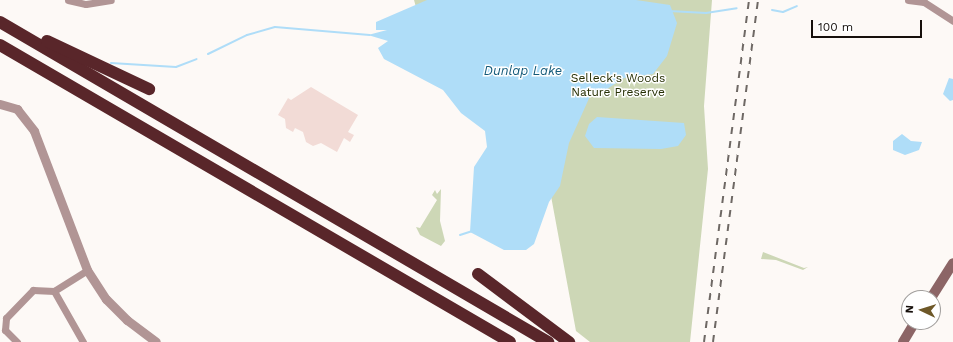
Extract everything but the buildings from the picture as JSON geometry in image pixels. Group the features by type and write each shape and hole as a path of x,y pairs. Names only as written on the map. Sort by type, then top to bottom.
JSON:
{"highway":[{"path":"0,17 149,89"},
{"path":"0,22 548,342"},
{"path":"0,45 510,342"},
{"path":"478,274 569,342"}],"main road":[{"path":"936,290 953,263"},
{"path":"903,342 910,330"}],"street":[{"path":"68,0 86,4 111,0"},
{"path":"908,0 924,2 953,21"},
{"path":"0,104 17,108 34,131 87,270 106,299 127,320 156,342"},
{"path":"17,342 5,330 6,318 33,290 54,291 87,270"},
{"path":"54,291 83,342"}],"green space":[{"name":"Selleck's Woods Nature Preserve","path":"414,0 712,0 704,106 708,169 690,342 590,342 576,331 531,88 425,40"},
{"path":"441,189 440,221 445,241 441,246 420,235 416,227 420,228 437,200 432,195 435,190 437,194"},
{"path":"763,252 804,268 808,267 803,270 776,260 761,259"}],"water":[{"name":"Dunlap Lake","path":"427,0 636,0 670,5 677,23 667,56 653,74 624,78 607,89 591,94 569,143 560,186 549,202 534,244 526,250 504,250 470,232 474,167 487,147 485,131 461,113 443,90 384,59 378,48 388,41 368,35 387,30 376,30 376,22"},
{"path":"949,78 953,79 953,100 950,101 943,94"},
{"path":"597,117 684,123 686,135 678,146 661,149 594,148 585,136 589,124"},
{"path":"902,134 911,141 922,142 919,150 905,155 893,150 893,141"}],"waterway":[{"path":"772,10 783,12 797,6"},
{"path":"669,11 706,13 737,8"},
{"path":"208,54 247,35 275,27 370,35"},
{"path":"111,63 176,67 197,59"},
{"path":"460,235 472,231"}],"railway":[{"path":"704,342 749,0"},
{"path":"713,342 758,0"}]}
